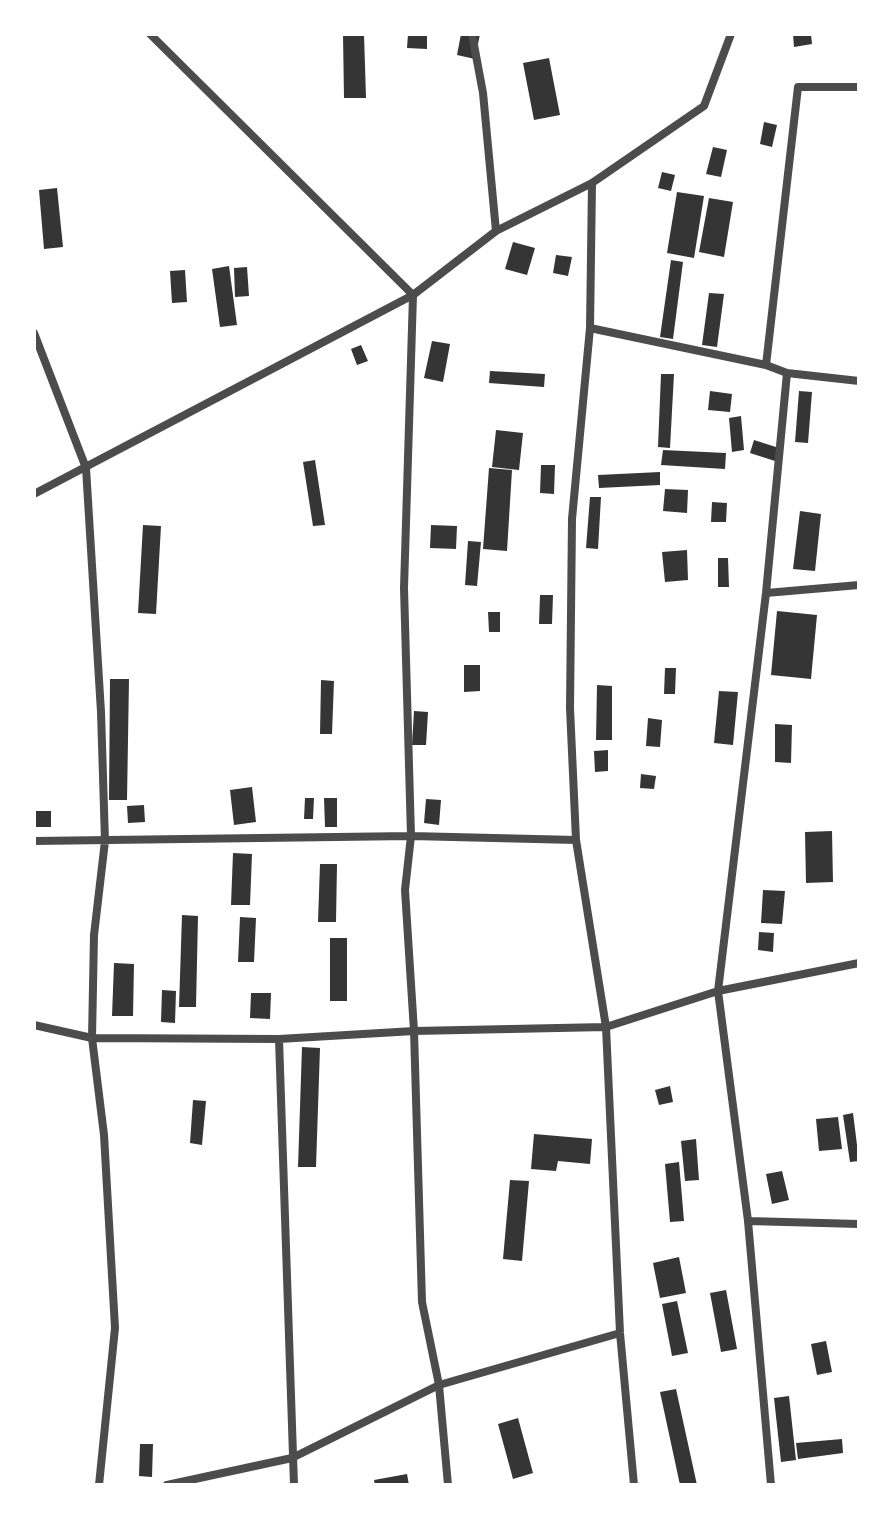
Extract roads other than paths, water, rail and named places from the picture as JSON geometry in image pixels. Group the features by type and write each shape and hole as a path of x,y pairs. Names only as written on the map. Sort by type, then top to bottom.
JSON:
{"street":[{"path":"150,34 413,295 404,588 411,836 405,890 414,1031 422,1302 439,1385 448,1485"},
{"path":"472,34 483,93 496,231"},
{"path":"34,494 413,295 496,231 592,183 704,106 731,34"},
{"path":"766,365 798,87 859,87"},
{"path":"592,183 590,328 572,519 570,708 576,840 606,1027 620,1333 634,1485"},
{"path":"590,328 766,365 787,373 859,381"},
{"path":"34,333 86,468 105,841 94,935 92,1038 104,1135 115,1328 99,1485"},
{"path":"771,1485 748,1221 718,991 766,593 787,373"},
{"path":"766,593 859,585"},
{"path":"34,841 411,836 576,840"},
{"path":"34,1025 92,1038 279,1039 414,1031 606,1027 718,991 859,963"},
{"path":"279,1039 294,1485"},
{"path":"748,1221 859,1224"},
{"path":"167,1485 292,1458 439,1385 620,1333"}]}
